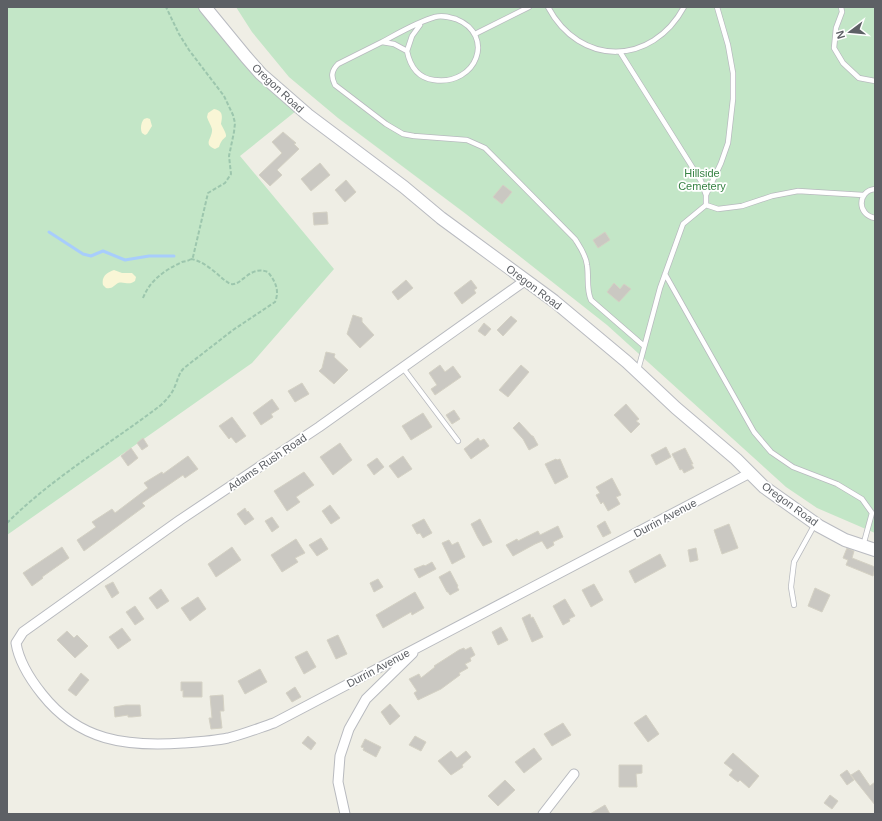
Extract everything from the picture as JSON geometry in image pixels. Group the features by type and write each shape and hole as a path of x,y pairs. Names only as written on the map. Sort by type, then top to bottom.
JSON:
{"street":[{"name":"Oregon Road","path":"205,7 246,58 261,74 308,115 404,187 441,218 554,301 638,372 676,408 736,459 764,487 815,523 845,540 869,548"},
{"name":"Adams Rush Road","path":"17,649 16,643 23,632 180,520 320,426 526,280"},
{"name":"Durrin Avenue","path":"17,649 18,656 34,684 52,706 67,719 85,730 108,739 131,743 165,745 228,738 274,723 750,473"},
{"path":"345,814 338,782 340,756 349,729 366,699 421,645"},
{"path":"543,814 574,774"}],"lane":[{"path":"475,34 529,7"},
{"path":"548,7 560,25 570,35 583,44 606,52 620,52 641,46 660,36 671,25 684,7"},
{"path":"706,195 721,163 728,143 733,99 733,73 728,45 717,7"},
{"path":"841,7 842,12 836,28 834,48 843,63 859,78 875,81"},
{"path":"422,22 412,36 407,52 409,61 413,68 421,76 430,80 450,80 459,78 467,72 472,67 476,58 478,46 475,34 468,25 448,16 436,17 422,22 338,64 333,68 332,74 335,85 386,124 399,132 414,136 467,140 485,148 575,239 583,251 587,263 588,293 591,300 644,346"},
{"path":"382,42 394,44 407,52"},
{"path":"620,52 702,181 706,195 706,205"},
{"path":"875,189 867,192 862,199 862,208 867,216 875,218"},
{"path":"706,205 718,210 742,206 772,196 798,191 864,195"},
{"path":"638,372 660,288 683,224 706,205"},
{"path":"665,274 754,432 771,452 793,467 837,484 862,499 873,513 869,548"},
{"path":"403,368 458,441"},
{"path":"794,605 791,587 794,562 815,523"}],"path":[{"path":"166,7 176,29 189,50 224,96 235,123 229,156 230,178 206,196 192,258"},
{"path":"7,523 22,507 169,398 180,372 184,368 227,334 275,302 278,295 278,290 268,272 262,270 253,272 238,283 233,284 226,282 200,261 192,258 176,265 157,277 151,283 143,298"}],"green space":[{"path":"7,7 204,7 296,111 240,156 334,269 252,363 7,535"},
{"name":"Hillside Cemetery","path":"236,7 875,7 875,533 817,508 786,487 607,325 466,214 338,118 289,77 252,32"}],"sand":[{"path":"214,109 221,113 221,124 226,134 226,137 221,142 219,147 215,149 209,145 212,129 207,117 208,113"},
{"path":"147,118 150,119 152,126 145,135 142,133 141,126 143,120"},
{"path":"114,270 122,273 132,273 136,277 135,281 131,283 118,283 112,288 106,288 103,285 103,279 107,273"}],"building":[{"path":"283,132 296,143 294,144 299,149 277,170 282,175 270,186 259,175 282,153 272,142"},
{"path":"320,163 330,175 311,191 301,179"},
{"path":"346,180 356,192 345,202 335,190"},
{"path":"503,185 512,192 502,204 493,197"},
{"path":"327,212 328,224 314,225 313,213"},
{"path":"605,232 610,240 598,248 593,240"},
{"path":"406,280 413,288 398,300 392,292"},
{"path":"471,280 477,288 474,290 476,293 462,304 454,293"},
{"path":"614,283 620,289 624,284 631,289 619,302 607,292"},
{"path":"353,315 362,318 362,322 374,335 360,348 347,334"},
{"path":"511,316 517,321 503,336 497,330"},
{"path":"484,323 491,329 485,336 478,331"},
{"path":"326,352 335,354 334,357 348,370 334,384 319,371 322,368"},
{"path":"440,365 445,372 453,366 461,377 435,395 431,389 437,385 429,373"},
{"path":"521,365 529,372 508,397 499,390"},
{"path":"302,383 309,394 295,402 288,391"},
{"path":"272,399 279,409 271,414 273,417 261,425 253,413"},
{"path":"626,404 639,419 636,421 640,424 631,433 614,415"},
{"path":"454,410 460,419 452,424 446,415"},
{"path":"423,413 432,427 411,440 402,426"},
{"path":"232,417 246,436 236,443 231,437 229,439 219,426"},
{"path":"519,422 533,436 538,445 529,450 523,439 513,428"},
{"path":"143,438 148,446 142,450 137,443"},
{"path":"478,438 480,441 484,439 489,446 471,459 464,449"},
{"path":"340,443 352,460 333,475 320,457"},
{"path":"666,447 671,457 656,465 651,455"},
{"path":"131,448 138,458 128,466 121,456"},
{"path":"685,448 694,468 684,473 682,469 680,470 672,454"},
{"path":"188,456 198,469 185,478 183,475 142,503 145,506 84,551 77,540 96,527 92,522 112,509 115,513 148,488 144,483 162,472 163,474"},
{"path":"403,456 412,469 398,478 389,466"},
{"path":"377,458 384,467 374,475 367,465"},
{"path":"556,459 560,459 568,477 555,484 545,464"},
{"path":"304,472 314,485 296,497 300,502 287,511 274,491"},
{"path":"612,478 621,495 616,497 620,504 608,511 603,502 601,504 596,495 600,493 596,487"},
{"path":"330,505 340,518 331,524 322,511"},
{"path":"245,508 254,519 245,525 237,514"},
{"path":"272,517 279,527 272,532 265,521"},
{"path":"424,519 432,533 423,538 420,533 417,534 412,525"},
{"path":"480,519 492,542 483,546 471,524"},
{"path":"605,521 611,533 603,537 597,526"},
{"path":"729,524 738,548 722,554 714,530"},
{"path":"558,526 563,537 553,542 554,545 547,549 542,541 513,556 506,545 538,531 540,535"},
{"path":"321,538 328,549 317,556 309,545"},
{"path":"296,539 305,553 295,558 298,562 282,572 271,555"},
{"path":"449,540 452,545 458,542 465,557 452,564 442,543"},
{"path":"62,547 69,558 32,586 23,573"},
{"path":"232,547 241,560 216,577 208,564"},
{"path":"696,548 698,560 690,562 688,550"},
{"path":"847,548 854,551 852,558 875,567 873,576 846,565 848,560 843,558"},
{"path":"660,554 666,566 635,583 629,571"},
{"path":"432,562 436,569 419,578 414,569"},
{"path":"450,571 459,590 450,595 439,577"},
{"path":"378,579 383,587 374,592 370,583"},
{"path":"113,582 119,593 112,598 105,586"},
{"path":"594,584 603,600 591,607 582,590"},
{"path":"815,588 830,595 822,612 808,606"},
{"path":"161,589 169,601 157,609 149,598"},
{"path":"415,592 424,608 412,615 411,612 383,628 376,615"},
{"path":"198,597 206,609 190,621 181,608"},
{"path":"565,599 575,616 563,625 553,606"},
{"path":"135,606 144,619 135,625 126,612"},
{"path":"530,614 543,637 532,642 522,618"},
{"path":"501,627 508,640 498,645 492,632"},
{"path":"122,628 131,640 118,649 109,637"},
{"path":"67,631 74,638 77,635 88,646 75,658 57,640"},
{"path":"338,635 347,654 336,659 327,640"},
{"path":"471,647 475,655 470,658 471,661 465,664 468,668 459,673 460,675 441,689 418,700 414,693 417,691 409,679 419,674 421,678 435,667 434,666 459,650 464,648 465,650"},
{"path":"307,651 316,667 304,674 295,657"},
{"path":"260,669 267,682 245,694 238,681"},
{"path":"81,673 89,680 76,696 68,690"},
{"path":"181,682 202,682 202,697 183,697"},
{"path":"295,687 301,697 292,702 286,693"},
{"path":"223,695 224,711 220,711 222,728 211,729 209,718 212,718 210,696"},
{"path":"390,704 400,716 390,725 381,712"},
{"path":"140,705 141,716 128,717 128,715 115,717 114,707"},
{"path":"646,715 659,734 648,742 634,723"},
{"path":"563,723 571,735 552,746 544,734"},
{"path":"308,736 316,743 311,750 302,743"},
{"path":"415,736 426,742 421,751 409,745"},
{"path":"365,739 381,747 376,757 363,750 364,748 361,747"},
{"path":"534,748 542,759 524,773 515,762"},
{"path":"451,751 457,758 466,751 471,757 462,765 463,767 451,775 438,761"},
{"path":"733,753 759,776 749,788 740,780 738,782 729,775 733,770 724,763"},
{"path":"619,765 642,765 642,773 636,774 637,787 619,787"},
{"path":"847,770 854,780 847,785 840,775"},
{"path":"859,770 870,786 875,782 875,805 851,775"},
{"path":"505,780 515,790 498,806 488,796"},
{"path":"830,795 838,801 832,809 824,803"},
{"path":"605,805 610,814 590,814"}],"waterway":[{"path":"49,232 83,254 91,256 103,251 125,260 149,256 174,256"}]}
